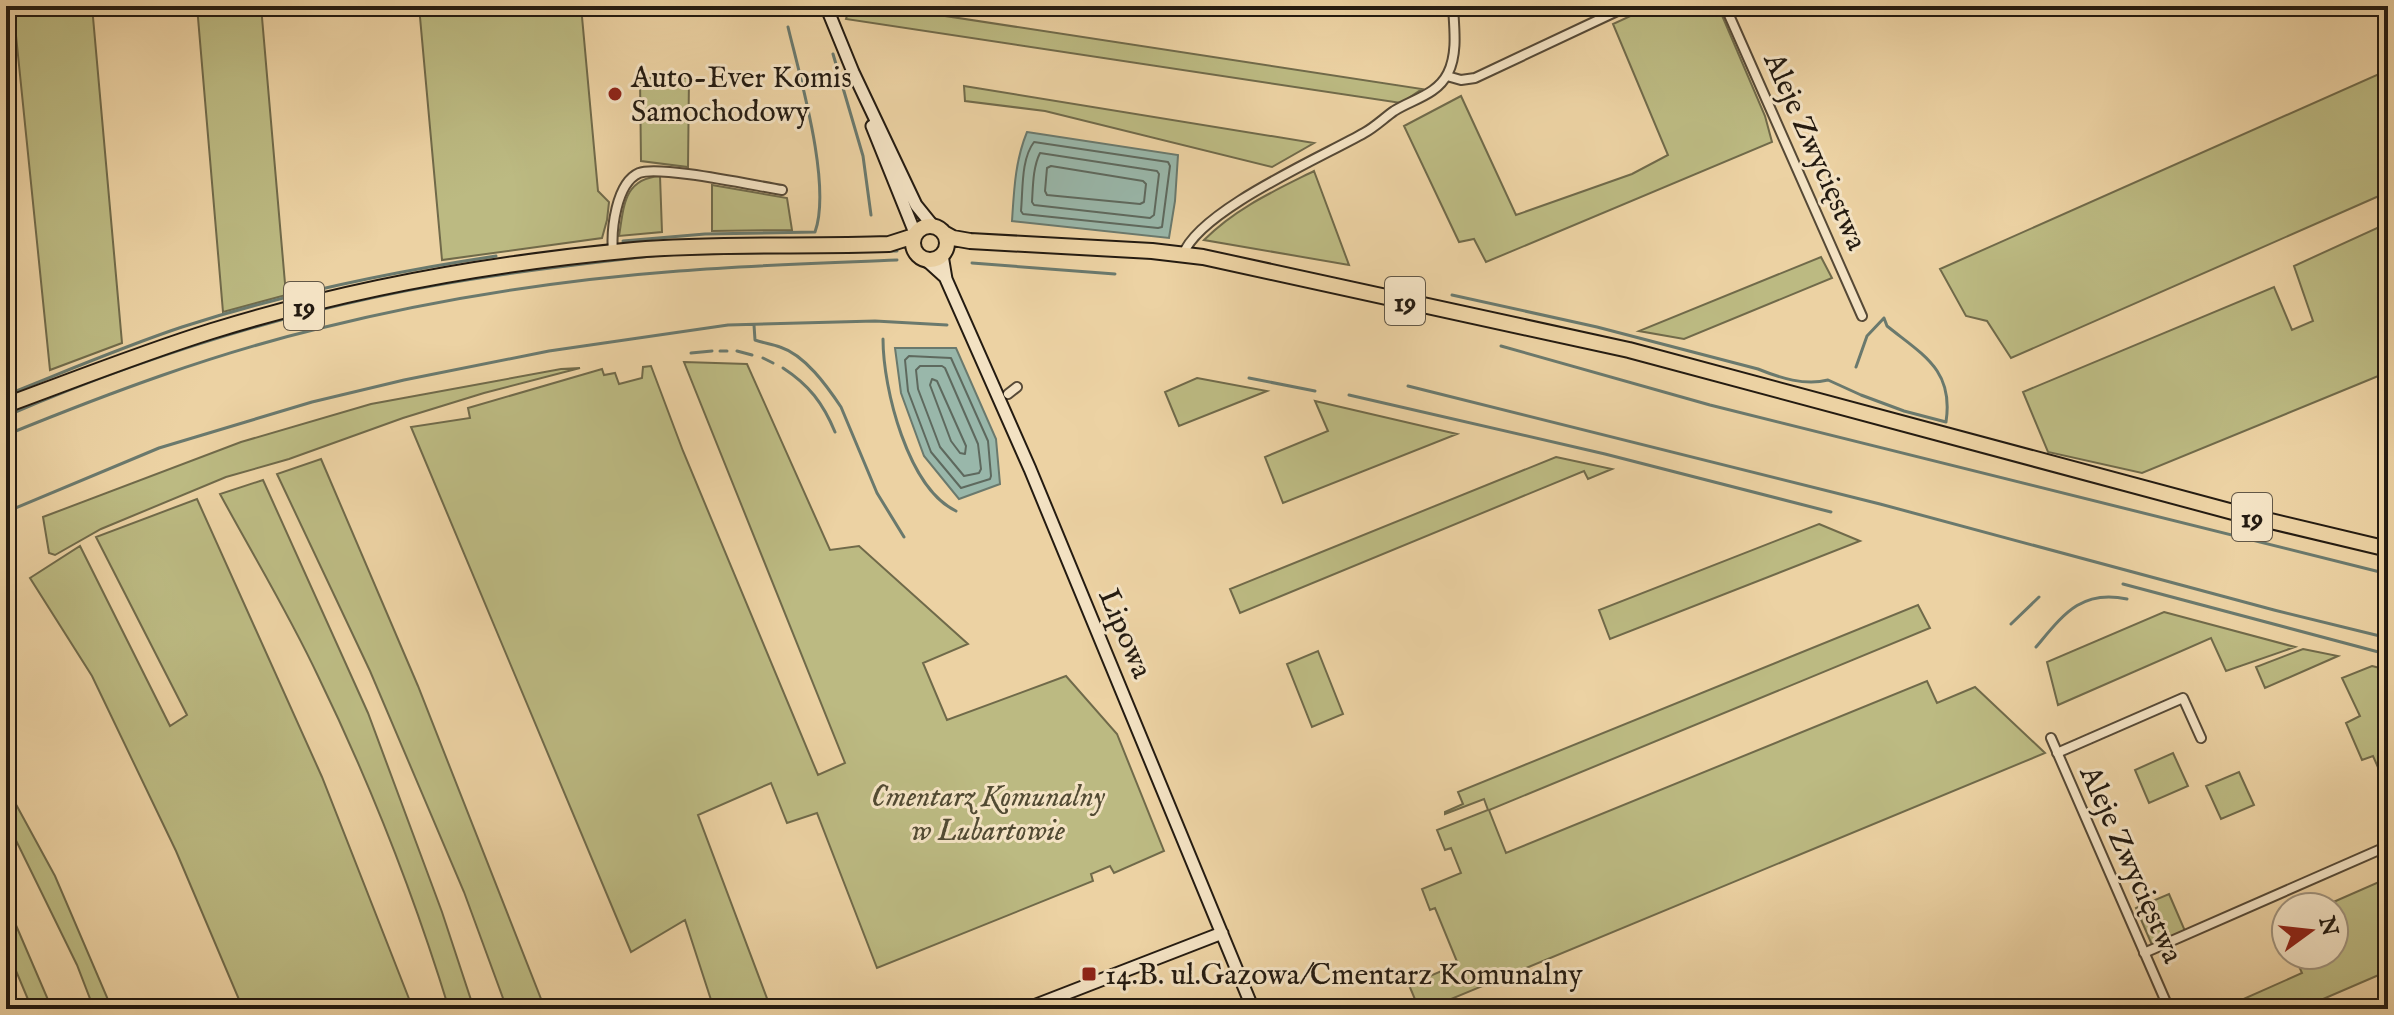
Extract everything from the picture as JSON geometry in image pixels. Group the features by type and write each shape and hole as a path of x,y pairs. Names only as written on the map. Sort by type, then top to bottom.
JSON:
{"highway":[{"path":"917,245 923,227 941,240"},
{"name":"19","path":"6,405 212,331 332,299 421,281 538,261 696,246 917,245 932,260 941,240 953,238 1218,260 1629,350 2223,510 2388,549"}],"street":[{"path":"826,6 853,72"},
{"path":"1183,255 1190,241 1225,211 1429,94 1447,76 1452,65 1453,6"},
{"path":"1447,76 1461,80 1475,78 1628,6"},
{"name":"Aleje Zwycięstwa","path":"1725,6 1862,316"},
{"name":"Lipowa","path":"853,72 916,205 941,240 946,279 1030,469 1253,1009"},
{"name":"Lipowa","path":"853,72 917,245 946,279"},
{"path":"613,252 619,198 623,188 637,174 669,172 782,190"},
{"path":"1008,394 1017,387"},
{"path":"2057,753 2183,698 2201,738"},
{"name":"Aleje Zwycięstwa","path":"2051,738 2169,1009"},
{"path":"2144,953 2388,846"},
{"path":"1026,1009 1222,933"}],"green space":[{"path":"13,6 92,6 122,343 50,370"},
{"path":"197,6 261,6 286,295 223,312"},
{"path":"419,6 581,6 598,191 609,202 602,238 442,260"},
{"path":"850,6 880,6 1422,89 1401,103 846,19"},
{"path":"1652,6 1718,6 1765,116 1772,142 1486,262 1474,239 1459,242 1404,126 1461,96 1516,215 1632,174 1668,155 1613,24"},
{"path":"2388,70 2388,192 2011,358 1987,321 1966,316 1940,269"},
{"path":"640,78 689,78 688,167 641,161"},
{"path":"964,86 1314,143 1272,167 1045,111 965,101"},
{"path":"1314,171 1349,265 1204,240 1242,209"},
{"path":"660,176 662,232 619,236 624,205 632,189 648,178"},
{"path":"712,185 787,198 792,230 712,231"},
{"path":"2388,223 2388,372 2142,473 2048,452 2023,392 2274,287 2292,330 2313,321 2294,266"},
{"path":"1821,257 1832,278 1684,339 1639,331"},
{"name":"Cmentarz Komunalny w Lubartowie","path":"684,362 747,364 830,550 859,546 968,644 923,663 947,720 1066,676 1117,734 1164,851 1114,873 1110,866 1091,874 1093,881 877,968 817,813 787,823 771,783 698,815 771,1009 714,1009 685,920 631,952 411,427 470,418 468,408 602,369 604,375 615,373 619,384 642,378 643,367 651,366 683,451 818,775 845,763"},
{"path":"580,368 484,393 226,477 101,529 55,555 49,553 43,517 241,442 371,404"},
{"path":"1197,378 1267,391 1179,426 1165,392"},
{"path":"1315,401 1457,434 1283,503 1265,457 1328,431"},
{"path":"1556,457 1612,469 1588,479 1584,471 1240,613 1230,589"},
{"path":"321,459 418,686 545,1009 507,1009 464,892 370,671 277,474"},
{"path":"263,480 368,713 442,912 474,1009 449,1009 406,882 355,757 295,630 220,494"},
{"path":"197,499 322,777 413,1009 243,1009 176,851 92,676 30,578 80,546 170,726 187,715 96,537"},
{"path":"1819,524 1860,541 1610,639 1599,610"},
{"path":"1918,605 1930,628 1489,810 1506,853 1927,681 1937,703 1975,687 2045,753 1427,1009 1419,1009 1409,985 1458,964 1435,908 1430,910 1422,889 1461,873 1451,848 1445,850 1437,830 1488,810 1484,799 1445,814 1463,804 1458,792"},
{"path":"2164,612 2295,647 2226,671 2211,638 2058,705 2047,662"},
{"path":"2303,649 2338,656 2265,688 2256,667"},
{"path":"1318,651 1343,714 1312,727 1287,664"},
{"path":"2372,666 2388,670 2388,790 2373,756 2362,760 2346,723 2360,716 2342,678"},
{"path":"2173,753 2188,786 2149,803 2135,770"},
{"path":"2239,772 2254,805 2221,819 2206,786"},
{"path":"6,786 55,876 112,1009 94,1009 77,965 6,820"},
{"path":"2388,878 2388,971 2300,1009 2221,1009 2301,971 2350,971 2350,895"},
{"path":"2169,894 2185,931 2152,945 2136,908"},
{"path":"6,902 52,1009 32,1009 6,947"}],"water":[{"path":"1027,132 1178,155 1169,238 1012,221 1014,187"},
{"path":"895,348 956,348 996,439 1000,484 959,499 924,456 901,393"}],"waterway":[{"path":"623,241 705,234 815,232 820,187 817,160 788,27"},
{"path":"833,54 863,156 871,215"},
{"path":"679,254 897,251"},
{"path":"6,416 186,348 324,309 479,278 660,255"},
{"path":"6,395 137,343 220,315 338,285 496,256"},
{"path":"6,435 201,362 281,338 410,308 544,285 634,275 897,260"},
{"path":"972,263 1115,274"},
{"path":"1452,295 1597,327 1793,380 1828,380 1904,411 1946,422 1947,404 1940,376 1924,355 1887,326 1884,318 1867,336 1856,367"},
{"path":"6,512 159,448 312,402 549,351 728,325 875,321 947,325"},
{"path":"754,325 755,340 780,347 798,357 815,372 841,407 877,493 904,537"},
{"path":"883,339 893,409 912,460 939,499 956,511"},
{"path":"1501,346 1710,405 2388,574"},
{"path":"691,353 712,351"},
{"path":"720,351 727,351"},
{"path":"737,351 752,355"},
{"path":"763,358 773,363"},
{"path":"783,368 814,396 835,432"},
{"path":"1249,378 1315,391"},
{"path":"1408,386 1880,504 2388,638"},
{"path":"1349,395 1605,454 1831,512"},
{"path":"2123,584 2386,654"},
{"path":"2011,624 2039,597"},
{"path":"2036,647 2065,615 2085,601 2111,597 2127,599"}],"place":[{"name":"Auto-Ever Komis Samochodowy","path":"615,94"},
{"name":"14.B. ul.Gazowa/Cmentarz Komunalny","path":"1089,974"}]}
